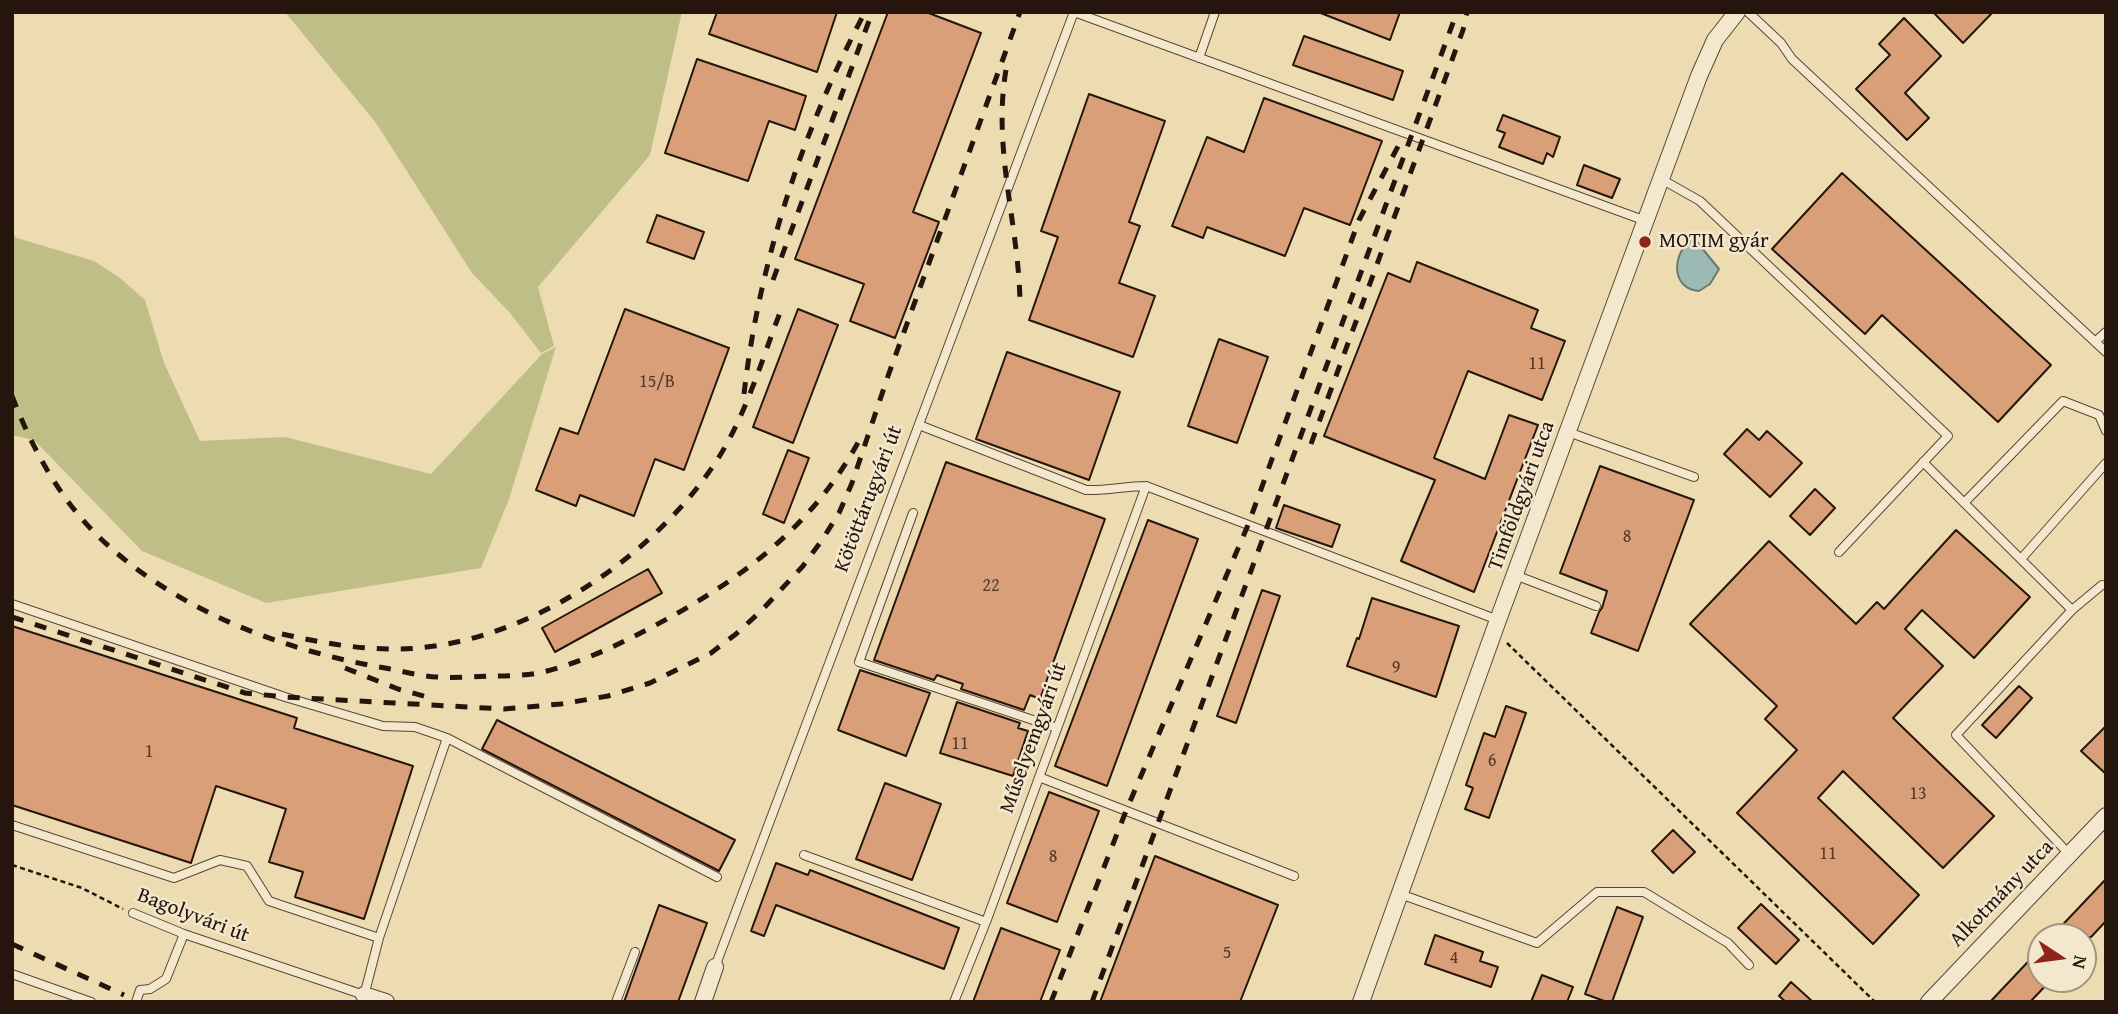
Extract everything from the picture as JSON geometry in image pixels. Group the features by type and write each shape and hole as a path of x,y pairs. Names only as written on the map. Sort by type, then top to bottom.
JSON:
{"street":[{"name":"Timföldgyári utca","path":"1361,1002 1496,626 1699,76 1714,40 1737,12"},
{"name":"Alkotmány utca","path":"1929,1002 2106,816"},
{"name":"Kötöttárugyári út","path":"704,1002 715,967"},
{"path":"363,998 386,1002"}],"lane":[{"path":"1074,12 1646,221"},
{"name":"Kötöttárugyári út","path":"715,967 1074,12"},
{"path":"1199,58 1215,12"},
{"path":"1748,12 1781,43 1792,58 2106,352"},
{"path":"1661,178 1700,201 1948,436 1839,552"},
{"path":"2095,342 2106,332"},
{"path":"1964,503 2063,401 2099,415 2106,431"},
{"path":"919,425 1086,490 1146,486 1496,626"},
{"path":"1568,432 1694,477"},
{"path":"1923,462 2072,610"},
{"path":"2021,559 2106,463"},
{"name":"Műselyemgyári út","path":"954,1002 1146,486"},
{"path":"913,513 859,662 1057,728"},
{"path":"1515,575 1597,606"},
{"path":"2069,854 1956,735 2072,610 2102,585"},
{"path":"12,604 285,697 383,726 415,727 447,738 717,877"},
{"path":"363,998 379,938 447,738"},
{"path":"1039,777 1294,876"},
{"path":"12,825 174,878 220,860 247,866 269,901 379,938"},
{"path":"804,855 986,922"},
{"path":"1399,894 1538,943 1597,892 1644,892 1728,943 1749,965"},
{"name":"Bagolyvári út","path":"132,914 363,998"},
{"path":"136,1002 140,989 150,989 166,979 184,934"},
{"path":"616,1002 635,952"},
{"path":"12,974 91,1002"}],"path":[{"path":"1496,626 1875,1002"},
{"name":"Bagolyvári út","path":"12,865 82,888 132,914"}],"shaded area":[{"path":"285,12 682,12 650,155 538,287 554,346 541,353 510,313 472,273 376,123"},
{"path":"12,234 17,238 94,261 120,278 145,300 164,363 200,441 285,437 431,474 542,354 556,347 509,499 481,568 266,603 142,551 34,440 12,435"}],"water":[{"path":"1690,241 1697,242 1719,269 1710,284 1699,291 1683,284 1677,270 1680,254"}],"building":[{"path":"717,12 837,12 817,72 709,34"},
{"path":"888,12 926,12 981,33 913,212 939,222 895,338 850,321 864,284 795,259"},
{"path":"1318,12 1400,12 1390,40"},
{"path":"1933,12 1993,12 1963,43"},
{"path":"1904,18 1941,56 1905,93 1929,118 1907,140 1856,89 1890,55 1879,44"},
{"path":"1304,36 1403,71 1393,100 1293,65"},
{"path":"697,59 806,96 795,130 769,121 748,181 665,153"},
{"path":"1089,94 1165,121 1129,222 1140,226 1119,283 1155,296 1133,357 1029,320 1058,237 1041,231"},
{"path":"1264,98 1382,141 1350,225 1304,208 1285,256 1207,227 1203,238 1172,226 1207,137 1244,152"},
{"path":"1503,115 1560,137 1553,157 1547,153 1543,164 1499,147 1505,133 1497,130"},
{"path":"1584,165 1620,179 1612,198 1577,185"},
{"path":"1842,173 2051,365 1998,422 1882,315 1865,334 1772,249"},
{"path":"657,215 704,232 694,259 647,242"},
{"path":"1417,262 1538,310 1531,328 1565,341 1542,400 1468,371 1434,458 1485,479 1509,415 1538,425 1474,592 1401,561 1435,480 1324,436 1388,273 1410,282"},
{"path":"625,309 729,348 684,470 655,459 634,516 580,495 576,506 536,490 560,428 578,434"},
{"path":"798,309 838,325 793,443 753,427"},
{"path":"1219,339 1268,357 1237,443 1188,426"},
{"path":"1007,352 1120,392 1089,480 976,439"},
{"path":"1747,429 1759,440 1767,431 1802,463 1770,497 1724,454"},
{"path":"788,450 809,458 784,523 763,514"},
{"path":"946,462 1105,519 1040,699 1030,695 1024,710 961,689 963,684 937,675 934,680 874,660"},
{"path":"1600,466 1694,500 1638,651 1591,633 1607,591 1560,573"},
{"path":"1815,489 1835,508 1810,535 1790,516"},
{"path":"1284,505 1340,525 1332,547 1276,528"},
{"path":"1148,520 1198,539 1107,786 1055,766"},
{"path":"1956,530 2030,597 1974,658 1922,610 1905,629 1943,666 1893,718 1994,816 1943,868 1843,771 1818,798 1919,895 1873,944 1737,813 1797,750 1765,719 1777,706 1690,624 1769,541 1856,624 1877,602 1884,609"},
{"path":"648,569 662,593 555,652 542,628"},
{"path":"1262,590 1280,596 1236,723 1217,716"},
{"path":"1372,598 1459,626 1436,697 1347,666"},
{"path":"12,626 297,718 294,728 413,766 364,919 295,897 303,872 269,862 286,809 216,786 191,863 12,805"},
{"path":"860,670 930,693 906,756 838,730"},
{"path":"2019,686 2032,698 1996,738 1982,725"},
{"path":"957,702 1020,723 1018,728 1028,731 1013,776 940,753"},
{"path":"1506,706 1526,713 1489,818 1465,809 1473,788 1466,785 1484,733 1495,737"},
{"path":"497,720 735,840 719,871 482,749"},
{"path":"2106,726 2106,774 2081,751"},
{"path":"885,783 941,804 912,880 856,859"},
{"path":"1049,792 1099,811 1057,922 1007,903"},
{"path":"1673,830 1695,852 1673,873 1652,851"},
{"path":"1155,856 1278,905 1240,1002 1100,1002"},
{"path":"776,863 808,875 810,870 959,928 944,969 776,905 764,936 751,931"},
{"path":"2106,879 2106,921 2097,931 2097,923 2064,923"},
{"path":"1761,904 1799,940 1776,964 1738,928"},
{"path":"659,905 707,923 678,1002 624,1002"},
{"path":"1617,907 1643,917 1612,1002 1607,1002 1585,994"},
{"path":"1001,928 1060,950 1040,1002 973,1002"},
{"path":"1435,935 1483,952 1480,961 1498,967 1491,987 1425,964"},
{"path":"2027,963 2027,993 2039,993 2030,1002 1990,1002"},
{"path":"1542,975 1573,987 1567,1002 1531,1002"},
{"path":"1791,982 1813,1002 1786,1002 1779,996"}],"railway":[{"path":"744,394 761,295 787,197 822,102 865,12"},
{"path":"12,617 245,693 504,709 561,704 608,696 650,683 711,653 761,611 803,566 839,513 1020,12"},
{"path":"1092,1002 1457,12"},
{"path":"1311,444 1463,30 1467,12"},
{"path":"773,280 869,21"},
{"path":"1006,70 1002,130 1020,307"},
{"path":"1051,1002 1126,811 1248,525 1359,220 1403,137"},
{"path":"282,634 365,648 393,649 440,645 487,634 534,616 578,592 620,563 658,531 691,495 719,457 746,404 781,310"},
{"path":"12,396 36,450 67,501 93,531 123,558 156,582 228,622 267,637 345,660 437,677 518,675 547,671 602,652 686,608 745,569 798,524 821,498 861,437"},
{"path":"345,668 398,689 431,698"},
{"path":"12,944 124,995"}],"place":[{"name":"MOTIM gyár","path":"1645,242"}]}
